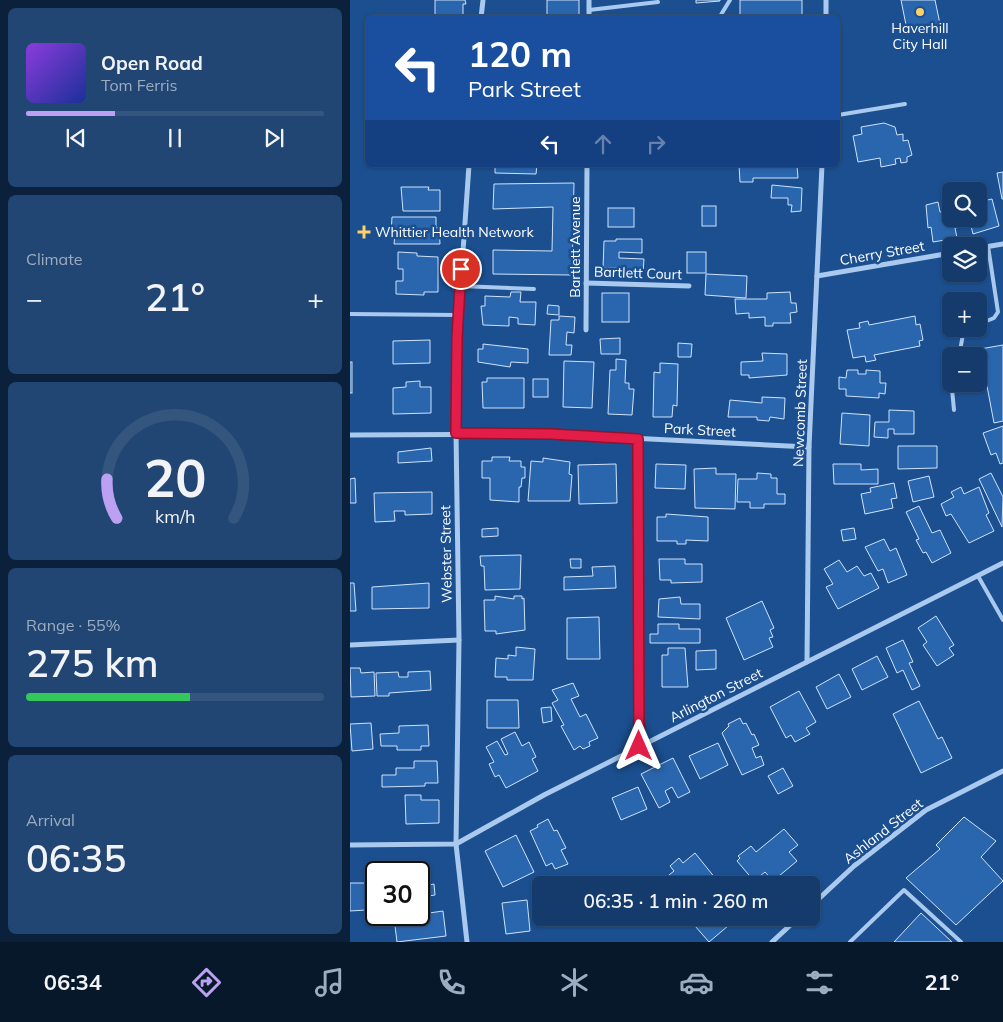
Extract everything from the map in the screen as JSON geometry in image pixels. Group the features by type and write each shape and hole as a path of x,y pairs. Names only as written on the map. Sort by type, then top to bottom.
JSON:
{"street":[{"path":"481,15 483,0"},
{"path":"588,15 589,0"},
{"path":"826,0 826,15"},
{"name":"Webster Street","path":"467,942 456,844 458,640 456,433 458,315 469,167"},
{"name":"Bartlett Avenue","path":"586,330 587,167"},
{"name":"Newcomb Street","path":"807,662 809,446 822,167"},
{"path":"988,246 1003,244"},
{"name":"Cherry Street","path":"818,276 942,255"},
{"name":"Bartlett Court","path":"586,283 689,286"},
{"name":"Park Street","path":"350,435 551,434 809,446"},
{"path":"638,439 639,746"},
{"name":"Arlington Street","path":"350,845 456,844 544,795 639,746 1003,563"},
{"path":"350,645 458,640"},
{"name":"Ashland Street","path":"820,898 854,866 919,815 1003,771"},
{"path":"772,942 789,926"}],"lane":[{"path":"721,15 730,0"},
{"path":"589,10 658,2"},
{"path":"840,115 905,104"},
{"path":"987,321 994,318 998,312 988,246"},
{"path":"460,286 534,289"},
{"path":"350,314 458,315"},
{"path":"952,392 954,410"},
{"path":"978,576 1002,617"},
{"path":"850,942 904,890 961,942"}],"building":[{"path":"435,0 465,0 466,4 463,4 463,15 435,15"},
{"path":"547,0 579,0 579,15 547,15"},
{"path":"696,0 720,0 720,1 696,3"},
{"path":"740,0 802,0 802,15 740,15"},
{"name":"Haverhill City Hall","path":"901,0 935,0 940,24 907,30"},
{"path":"884,123 895,127 897,135 903,134 903,141 908,140 912,155 907,157 907,162 901,163 900,158 895,159 896,164 881,167 880,158 858,162 853,136 862,134 861,127"},
{"path":"495,167 537,167 536,174 495,173"},
{"path":"739,167 797,167 798,178 753,178 753,182 740,182"},
{"path":"1003,172 1003,199 1002,199 997,173"},
{"path":"574,183 572,275 493,274 493,250 552,251 553,207 493,209 494,184"},
{"path":"772,185 802,188 801,211 791,212 792,205 788,205 788,198 771,198"},
{"path":"401,187 429,187 428,190 440,190 440,211 403,211"},
{"path":"992,199 999,226 973,234 971,227 987,227 987,200"},
{"path":"938,202 940,212 942,212 942,227 961,227 955,228 957,237 942,237 942,240 933,242 931,227 928,228 926,205"},
{"path":"702,206 716,206 716,226 702,226"},
{"path":"608,208 634,208 634,227 608,227"},
{"path":"392,217 436,217 436,228 439,227 440,244 394,244 395,234 391,234"},
{"path":"616,239 642,239 642,253 619,252 619,258 644,259 643,273 620,272 620,268 603,268 604,241 616,241"},
{"path":"398,252 417,253 417,256 438,257 438,292 424,292 424,295 396,294 396,281 403,281 403,269 398,269"},
{"path":"687,252 706,252 706,273 687,273"},
{"path":"706,274 747,276 746,298 705,295"},
{"path":"511,292 521,292 520,302 536,302 535,325 518,324 518,318 509,317 509,326 483,325 481,306 485,306 485,296 510,297"},
{"path":"790,292 791,303 796,303 797,312 790,313 791,323 773,323 773,326 765,326 765,317 749,318 749,313 736,314 735,299 767,299 767,293"},
{"path":"602,293 629,293 629,322 602,322"},
{"path":"548,305 559,306 559,315 547,314"},
{"path":"559,316 575,317 574,333 567,332 566,345 572,345 571,355 549,355 551,320 559,320"},
{"path":"915,316 916,325 920,324 923,340 919,341 920,346 874,355 876,360 866,362 865,356 853,358 847,330 860,328 859,323 868,321 869,325"},
{"path":"620,338 620,354 601,354 600,339"},
{"path":"430,340 430,363 393,364 393,341"},
{"path":"678,343 692,344 691,357 678,357"},
{"path":"483,344 528,349 528,363 511,362 510,367 478,362 478,349 483,349"},
{"path":"1003,345 1003,421 994,423 987,386 987,348"},
{"path":"762,353 787,354 787,375 749,378 749,375 741,375 741,362 763,361"},
{"path":"616,359 626,360 625,383 629,383 629,389 634,389 632,415 608,414 610,370 616,370"},
{"path":"564,361 594,362 592,408 563,407"},
{"path":"350,362 352,362 352,393 350,393"},
{"path":"660,363 678,364 677,406 673,405 672,417 653,417 654,372 660,373"},
{"path":"847,370 858,370 858,374 866,374 866,370 880,371 880,383 886,383 885,394 879,393 879,398 846,396 846,389 839,389 839,377 846,378"},
{"path":"487,378 524,378 524,408 483,408 482,382 487,382"},
{"path":"533,379 548,379 548,397 533,397"},
{"path":"420,381 420,387 431,387 431,413 393,414 393,388 406,387 406,382"},
{"path":"762,397 785,398 784,419 770,417 769,421 757,420 757,417 728,417 730,400 762,403"},
{"path":"889,410 914,411 914,434 894,434 894,429 888,429 888,438 874,437 875,422 889,422"},
{"path":"842,413 870,415 869,446 840,444"},
{"path":"1003,426 1003,463 1000,464 996,453 991,455 983,433"},
{"path":"898,446 937,446 937,468 898,469"},
{"path":"431,448 432,461 398,463 398,452"},
{"path":"492,457 510,457 509,461 521,461 521,467 525,467 525,478 522,478 521,487 519,487 519,502 490,500 490,478 482,478 482,461 492,461"},
{"path":"543,458 570,462 569,474 572,475 570,501 528,501 531,461 543,462"},
{"path":"616,464 617,503 579,504 578,465"},
{"path":"656,464 686,465 685,489 655,488"},
{"path":"833,464 861,464 861,470 878,469 878,484 834,484"},
{"path":"716,468 716,474 736,474 735,509 695,508 694,469"},
{"path":"757,473 771,474 771,478 777,478 777,494 785,494 785,504 764,504 764,508 750,508 750,502 737,502 738,479 757,479"},
{"path":"991,473 1003,497 1002,527 979,479"},
{"path":"929,476 934,497 913,502 908,481"},
{"path":"355,478 356,503 350,503 350,479"},
{"path":"894,483 897,498 891,499 893,508 865,514 861,494 871,492 870,488"},
{"path":"961,487 964,494 979,487 989,513 986,515 994,531 969,543 951,514 946,516 941,504 954,497 951,492"},
{"path":"432,492 432,514 405,515 405,511 394,511 395,521 375,522 374,493"},
{"path":"919,506 932,533 940,530 951,553 932,563 926,552 923,553 916,540 919,539 906,512"},
{"path":"666,514 708,517 708,541 686,540 686,544 677,544 677,541 657,541 657,517 666,517"},
{"path":"498,528 498,536 482,537 482,529"},
{"path":"854,528 856,539 843,541 841,530"},
{"path":"884,539 890,551 896,548 907,575 888,583 883,569 878,571 865,547"},
{"path":"521,555 520,589 485,590 484,566 481,566 480,556"},
{"path":"570,559 581,559 581,568 571,568"},
{"path":"659,559 685,559 685,564 702,564 702,582 671,583 671,580 660,580"},
{"path":"839,560 847,572 857,566 864,576 871,573 879,588 838,609 826,587 833,584 824,569"},
{"path":"615,566 616,588 564,590 564,577 593,576 592,567"},
{"path":"350,583 354,583 356,611 350,611"},
{"path":"429,583 429,608 372,609 372,587"},
{"path":"495,596 514,599 514,596 522,596 522,599 524,598 525,630 496,634 496,631 485,631 484,600 495,600"},
{"path":"680,597 681,604 700,604 700,619 658,617 659,599"},
{"path":"762,601 774,628 770,630 773,637 769,638 773,647 744,660 726,618"},
{"path":"936,616 954,645 949,648 954,655 937,666 923,645 927,642 918,628"},
{"path":"599,617 600,659 567,659 567,618"},
{"path":"658,624 679,624 679,629 700,629 700,643 650,643 650,634 658,634"},
{"path":"903,640 913,662 909,663 920,686 912,690 903,670 897,673 886,648"},
{"path":"516,647 535,649 533,680 507,680 507,677 495,677 496,658 508,659 508,655 516,656"},
{"path":"668,648 685,648 688,687 662,687 662,655 668,655"},
{"path":"716,650 716,669 696,670 696,651"},
{"path":"877,656 888,677 862,690 852,669"},
{"path":"350,668 360,668 361,673 374,672 375,696 351,697"},
{"path":"430,671 431,690 389,693 389,696 377,696 376,673 398,672 399,677 408,677 408,672"},
{"path":"839,674 851,697 827,709 816,687"},
{"path":"573,683 579,696 571,699 580,717 586,714 598,738 589,742 590,746 583,749 580,746 574,750 561,726 564,725 552,703 558,700 552,690"},
{"path":"799,691 816,722 806,728 810,734 795,742 791,735 786,738 770,707"},
{"path":"487,700 518,700 519,728 487,728"},
{"path":"919,701 938,739 942,737 952,758 921,773 893,714"},
{"path":"551,707 552,721 543,723 541,708"},
{"path":"740,718 743,724 746,723 752,735 754,734 759,745 752,748 756,758 761,756 764,765 742,775 722,733 729,726 728,724"},
{"path":"371,723 373,749 352,751 350,724"},
{"path":"428,725 429,746 421,746 421,750 397,750 397,746 381,746 380,734 399,733 399,726"},
{"path":"515,732 522,746 529,742 536,757 532,759 538,771 506,788 499,775 495,777 489,764 494,762 486,747 497,741 505,755 508,754 501,739"},
{"path":"718,743 728,765 700,779 689,756"},
{"path":"673,758 690,792 678,798 672,787 665,791 670,802 659,808 641,774"},
{"path":"414,761 437,761 438,783 425,783 425,786 382,787 382,775 396,775 396,768 414,768"},
{"path":"783,768 793,786 778,794 768,776"},
{"path":"638,787 647,809 621,820 612,798"},
{"path":"405,795 421,795 421,800 439,800 439,823 406,824"},
{"path":"964,817 996,841 981,857 1003,881 956,925 906,878 940,849 936,845"},
{"path":"548,819 554,831 557,830 566,848 561,850 568,864 555,869 552,863 546,866 530,831"},
{"path":"784,829 798,845 789,852 797,861 779,876 769,876 765,872 760,876 750,876 737,861 740,858 738,856 751,846 756,852"},
{"path":"516,835 534,872 503,887 485,851"},
{"path":"695,853 714,876 668,876 674,871 670,866 679,858 683,863"},
{"path":"350,883 365,883 365,910 350,911"},
{"path":"434,884 435,895 430,896 430,885"},
{"path":"527,900 530,931 506,934 502,903"},
{"path":"443,911 446,936 397,942 395,926 430,926 430,913"},
{"path":"921,913 952,942 894,942"},
{"path":"695,926 728,926 709,942"}],"place":[{"name":"Haverhill City Hall","path":"920,12"},
{"name":"Whittier Health Network","path":"364,232"}],"route":[{"path":"461,269 457,338 456,433 551,434 638,439 639,746"}]}
